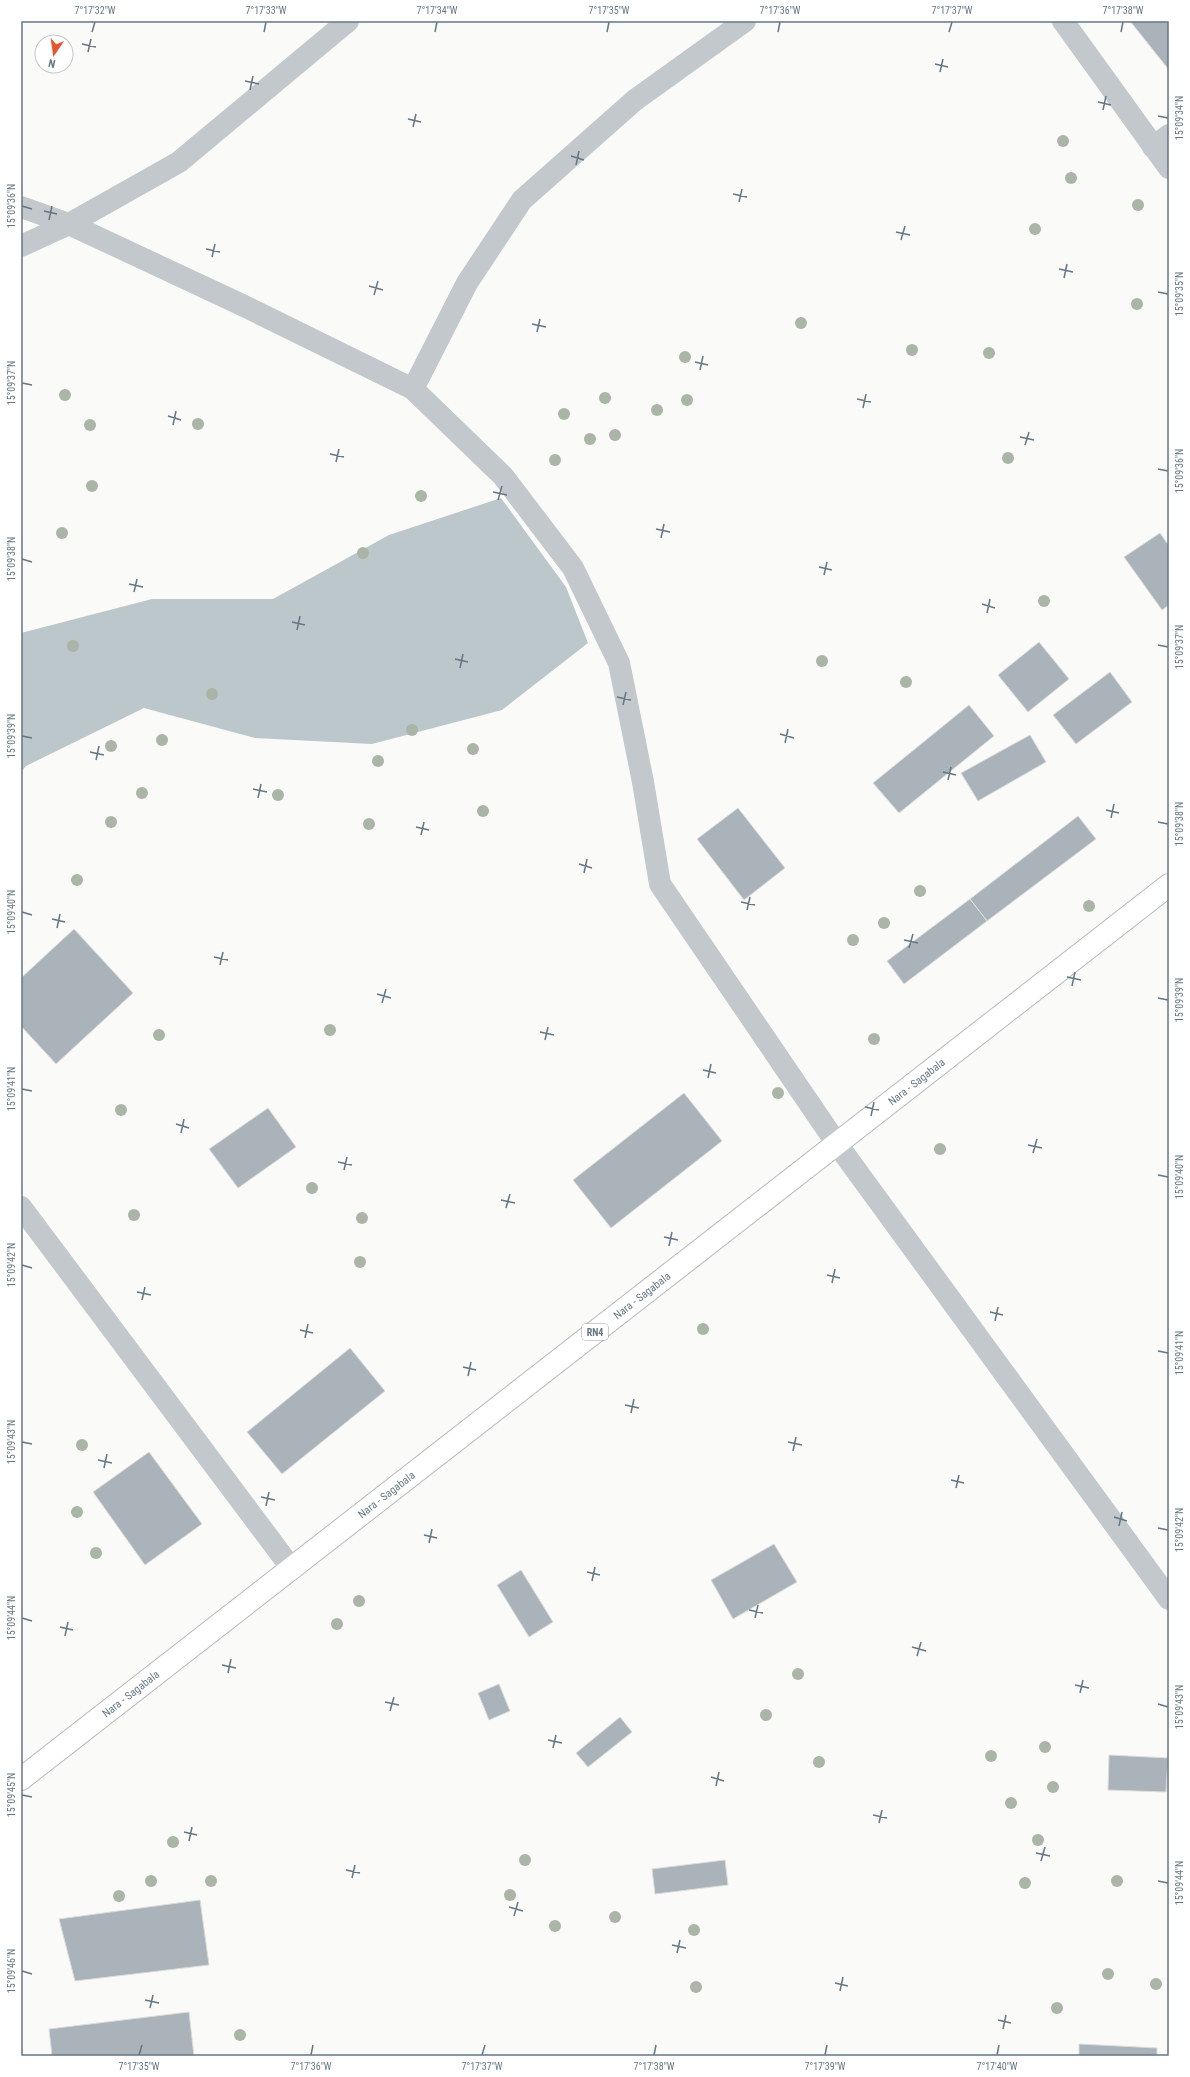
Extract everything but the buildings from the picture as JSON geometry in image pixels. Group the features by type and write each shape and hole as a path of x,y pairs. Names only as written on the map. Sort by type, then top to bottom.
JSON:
{"main road":[{"name":"Nara - Sagabala","path":"21,1779 1169,885"}],"street":[{"path":"21,246 69,224 179,162 348,21"},
{"path":"413,389 467,283 522,200 635,100 745,21"},
{"path":"1063,21 1161,141 1169,168"},
{"path":"21,207 69,224 240,304 413,389 502,476 573,568 619,663 644,782 660,884 837,1144 1169,1599"},
{"path":"21,1207 292,1569"}],"shaded area":[{"path":"501,498 566,587 588,643 502,710 372,744 255,738 144,708 26,766 21,772 21,633 152,599 273,599 389,535"}]}
